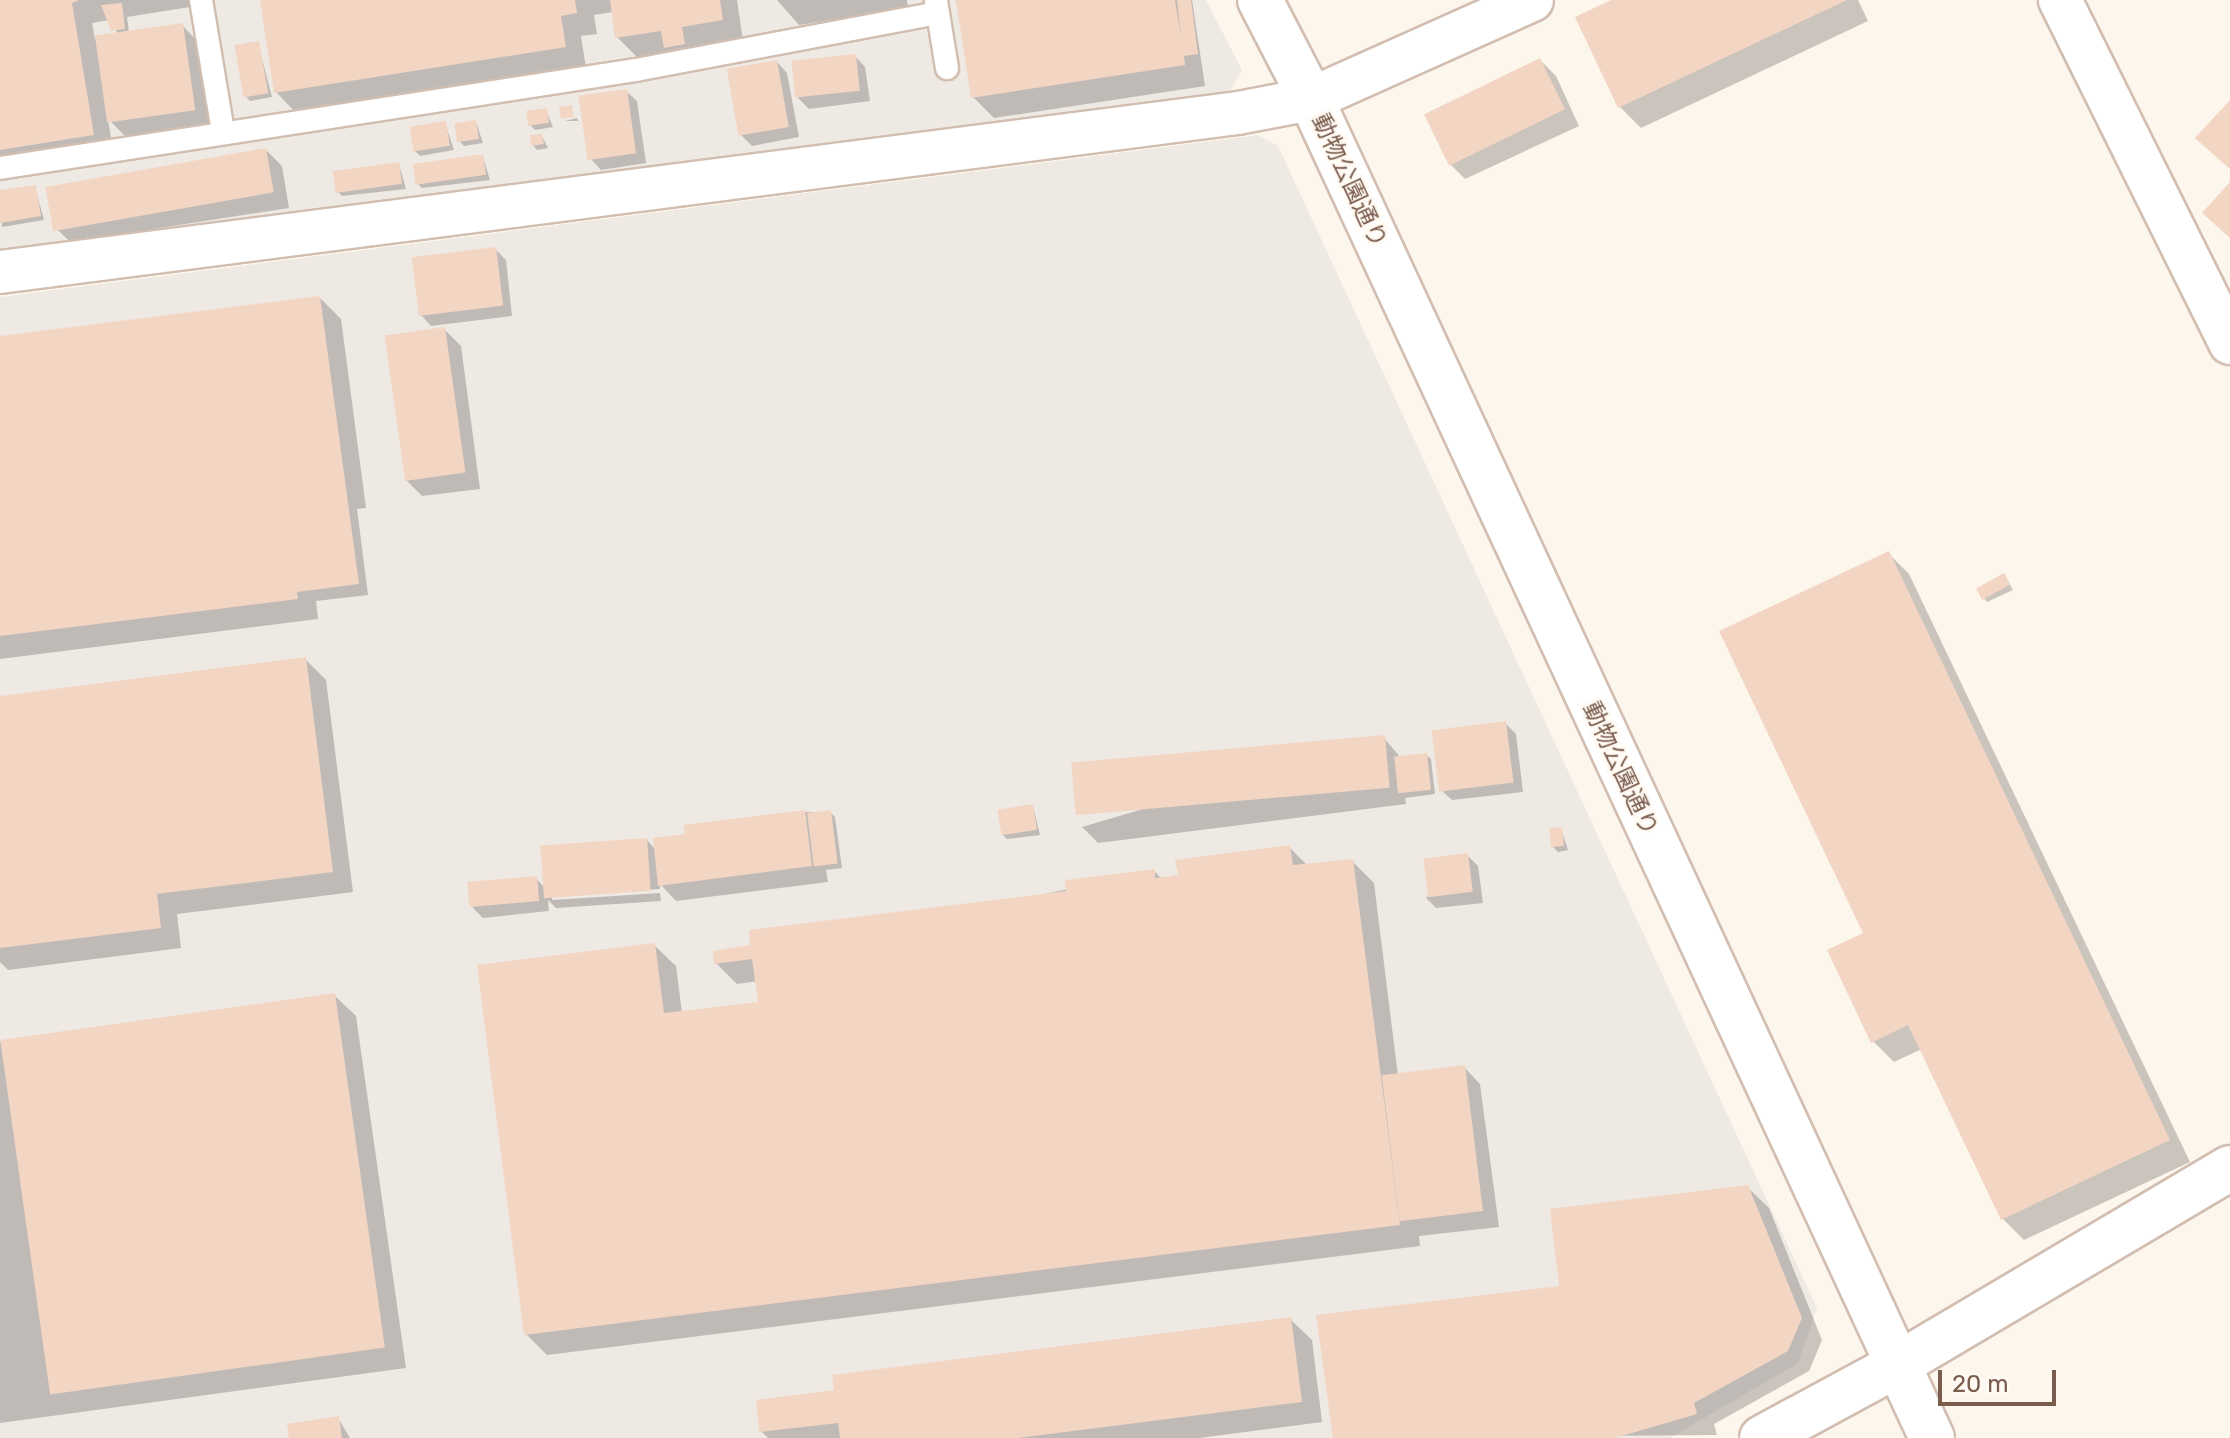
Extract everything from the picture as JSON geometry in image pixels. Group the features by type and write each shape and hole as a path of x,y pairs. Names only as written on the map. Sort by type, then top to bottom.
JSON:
{"street":[{"name":"動物公園通り","path":"1260,0 1311,99 1932,1438"},
{"path":"0,272 1238,113 1311,99 1532,0"},
{"path":"2060,0 2230,343"},
{"path":"1762,1438 1897,1365 2230,1168"}],"lane":[{"path":"201,0 223,132"},
{"path":"0,168 636,70 936,6 947,68"}],"shaded area":[{"path":"0,0 1206,0 1242,70 1230,91 0,249"},
{"path":"1258,135 1278,146 1817,1308 1798,1363 1670,1438 0,1438 0,297"}],"building":[{"path":"0,0 79,0 72,3 94,135 0,150"},
{"path":"260,0 575,0 577,13 561,16 566,47 274,93"},
{"path":"610,0 720,0 723,20 682,27 685,44 664,48 661,31 615,38"},
{"path":"956,0 1175,0 1181,36 1177,0 1191,0 1198,54 1184,56 1185,65 971,98"},
{"path":"1611,0 1847,0 1618,108 1575,17"},
{"path":"122,3 125,29 111,31 101,5"},
{"path":"183,23 195,110 107,123 95,35"},
{"path":"259,41 268,93 244,98 234,45"},
{"path":"856,54 860,91 795,98 791,61"},
{"path":"1540,58 1565,109 1449,166 1424,115"},
{"path":"777,60 789,127 739,136 727,69"},
{"path":"627,89 636,153 588,160 578,96"},
{"path":"2230,100 2230,169 2195,138"},
{"path":"572,105 574,117 561,119 559,107"},
{"path":"547,108 549,123 528,126 526,111"},
{"path":"476,120 479,139 457,142 454,123"},
{"path":"446,121 450,146 413,151 409,127"},
{"path":"542,134 544,144 531,146 530,135"},
{"path":"266,148 274,192 53,231 45,187"},
{"path":"483,154 486,175 416,185 413,164"},
{"path":"399,162 402,184 336,193 333,171"},
{"path":"2230,182 2230,238 2202,213"},
{"path":"36,185 41,216 0,223 0,190"},
{"path":"496,247 503,306 419,316 412,257"},
{"path":"320,296 359,584 297,592 298,599 0,636 0,336"},
{"path":"445,327 465,473 405,481 385,335"},
{"path":"1889,551 2170,1140 2001,1220 1908,1025 1871,1043 1827,950 1863,933 1719,631"},
{"path":"2004,573 2010,584 1982,600 1976,589"},
{"path":"306,657 333,872 157,894 161,928 0,948 0,696"},
{"path":"1506,721 1514,783 1439,792 1432,730"},
{"path":"1385,735 1390,788 1076,815 1071,762"},
{"path":"1427,753 1431,790 1398,793 1394,756"},
{"path":"1033,804 1037,830 1002,835 997,810"},
{"path":"805,810 812,866 658,886 653,838 685,834 683,825"},
{"path":"831,810 838,864 814,867 807,813"},
{"path":"1562,827 1564,846 1551,847 1549,828"},
{"path":"647,838 651,891 544,898 540,845"},
{"path":"1290,845 1293,865 1353,859 1400,1225 524,1335 477,965 655,943 664,1013 758,1002 752,959 714,964 713,951 750,945 749,930 1066,891 1065,880 1155,869 1155,878 1178,875 1175,860"},
{"path":"1468,853 1473,892 1428,897 1423,858"},
{"path":"537,876 539,901 469,907 467,882"},
{"path":"335,993 385,1348 50,1395 0,1040"},
{"path":"1465,1065 1483,1211 1400,1221 1382,1075"},
{"path":"1748,1185 1802,1318 1788,1351 1694,1403 1697,1414 1615,1438 1333,1438 1316,1315 1559,1286 1550,1209"},
{"path":"1291,1317 1302,1402 1018,1438 840,1438 838,1423 759,1432 756,1400 834,1390 832,1375"},
{"path":"339,1416 342,1438 289,1438 287,1424"}]}
